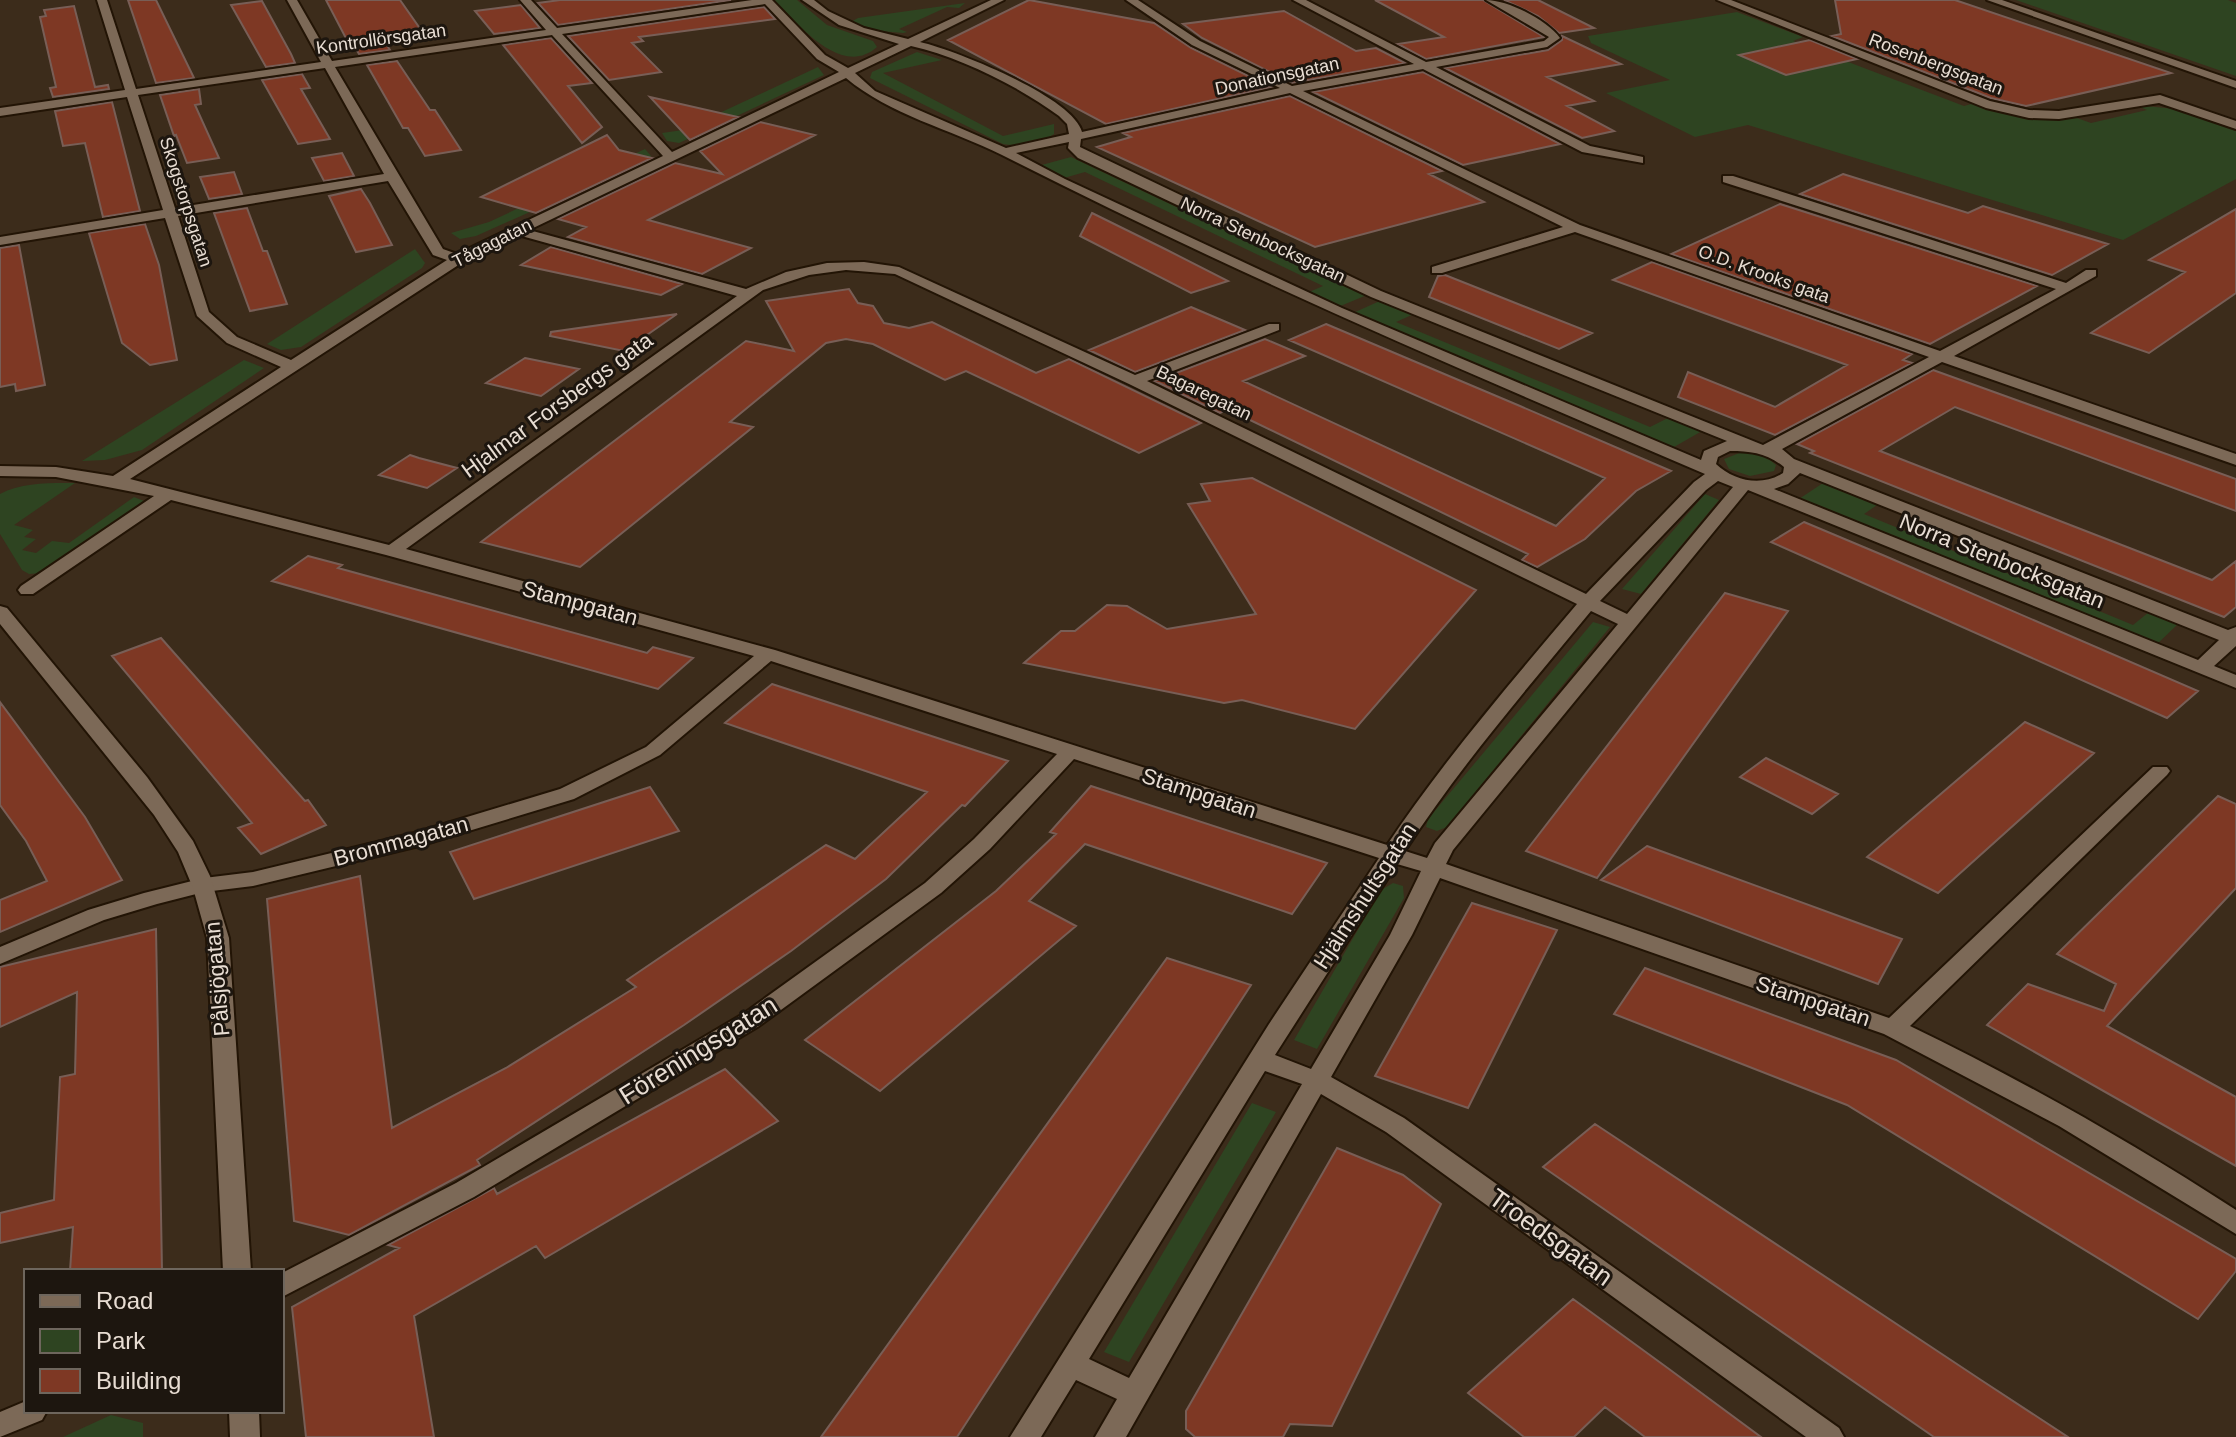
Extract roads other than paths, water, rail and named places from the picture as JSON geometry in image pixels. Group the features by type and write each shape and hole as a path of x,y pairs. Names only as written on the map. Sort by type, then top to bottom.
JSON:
{"street":[{"name":"Skogstorpsgatan","path":"102,0 202,313 212,326 251,352 293,366"},
{"path":"292,0 438,252 458,259"},
{"path":"525,0 671,158"},
{"name":"Kontrollörsgatan","path":"0,112 767,0"},
{"name":"Norra Stenbocksgatan","path":"767,0 821,57 846,72 871,93 1005,152 1074,188 1337,311 1716,473 2236,682"},
{"name":"Norra Stenbocksgatan","path":"807,0 824,15 849,28 961,57 1006,80 1065,114 1074,124 1074,148 1082,155 1376,294 1762,448 1790,463 2234,637"},
{"name":"Tågagatan","path":"116,481 458,259 909,44 980,4 999,0"},
{"name":"O.D. Krooks gata","path":"1131,0 1196,43 1575,228 1938,358 2236,460"},
{"path":"1298,0 1586,149 1639,160"},
{"name":"Donationsgatan","path":"1005,152 1293,89 1547,44 1555,38 1550,32 1491,0"},
{"name":"Rosenbergsgatan","path":"1722,0 1986,104 2016,112 2067,115 2154,98 2173,101 2236,125"},
{"path":"1992,0 2236,85"},
{"path":"0,241 392,177"},
{"path":"1728,179 2068,288"},
{"path":"1437,270 1575,228"},
{"path":"514,230 747,294"},
{"name":"Bagaregatan","path":"747,294 771,281 808,272 854,266 888,268 1134,381 1631,623"},
{"path":"1716,473 1708,461 1713,452 1727,446 1762,448 1938,358 2091,273"},
{"name":"Hjalmar Forsbergs gata","path":"392,551 747,294"},
{"path":"1134,381 1274,327"},
{"path":"1747,484 1770,485 1785,480 1792,472 1790,463"},
{"path":"0,471 56,472 116,481"},
{"name":"Hjälmshultsgatan","path":"1025,1437 1260,1059 1423,807 1487,724 1588,603 1716,473"},
{"name":"Stampgatan","path":"116,481 392,551 768,654 1392,854 1893,1028 1949,1054 2093,1136 2236,1223"},
{"name":"Hjälmshultsgatan","path":"1110,1437 1401,935 1443,848 1747,484"},
{"path":"27,590 168,494"},
{"name":"Pålsjögatan","path":"0,612 42,667 130,770 183,843 204,885 218,938 237,1269"},
{"path":"2201,668 2234,637"},
{"name":"Brommagatan","path":"0,956 96,915 204,885 253,879 419,839 567,794 653,751 768,654"},
{"name":"Föreningsgatan","path":"284,1285 465,1190 751,1020 933,888 982,844 1070,752"},
{"path":"1893,1028 2160,771"},
{"name":"Troedsgatan","path":"1260,1059 1318,1081 1395,1125 1829,1437"},
{"path":"1071,1364 1135,1394"},
{"path":"0,1426 28,1413"},
{"path":"244,1413 245,1437"}]}
